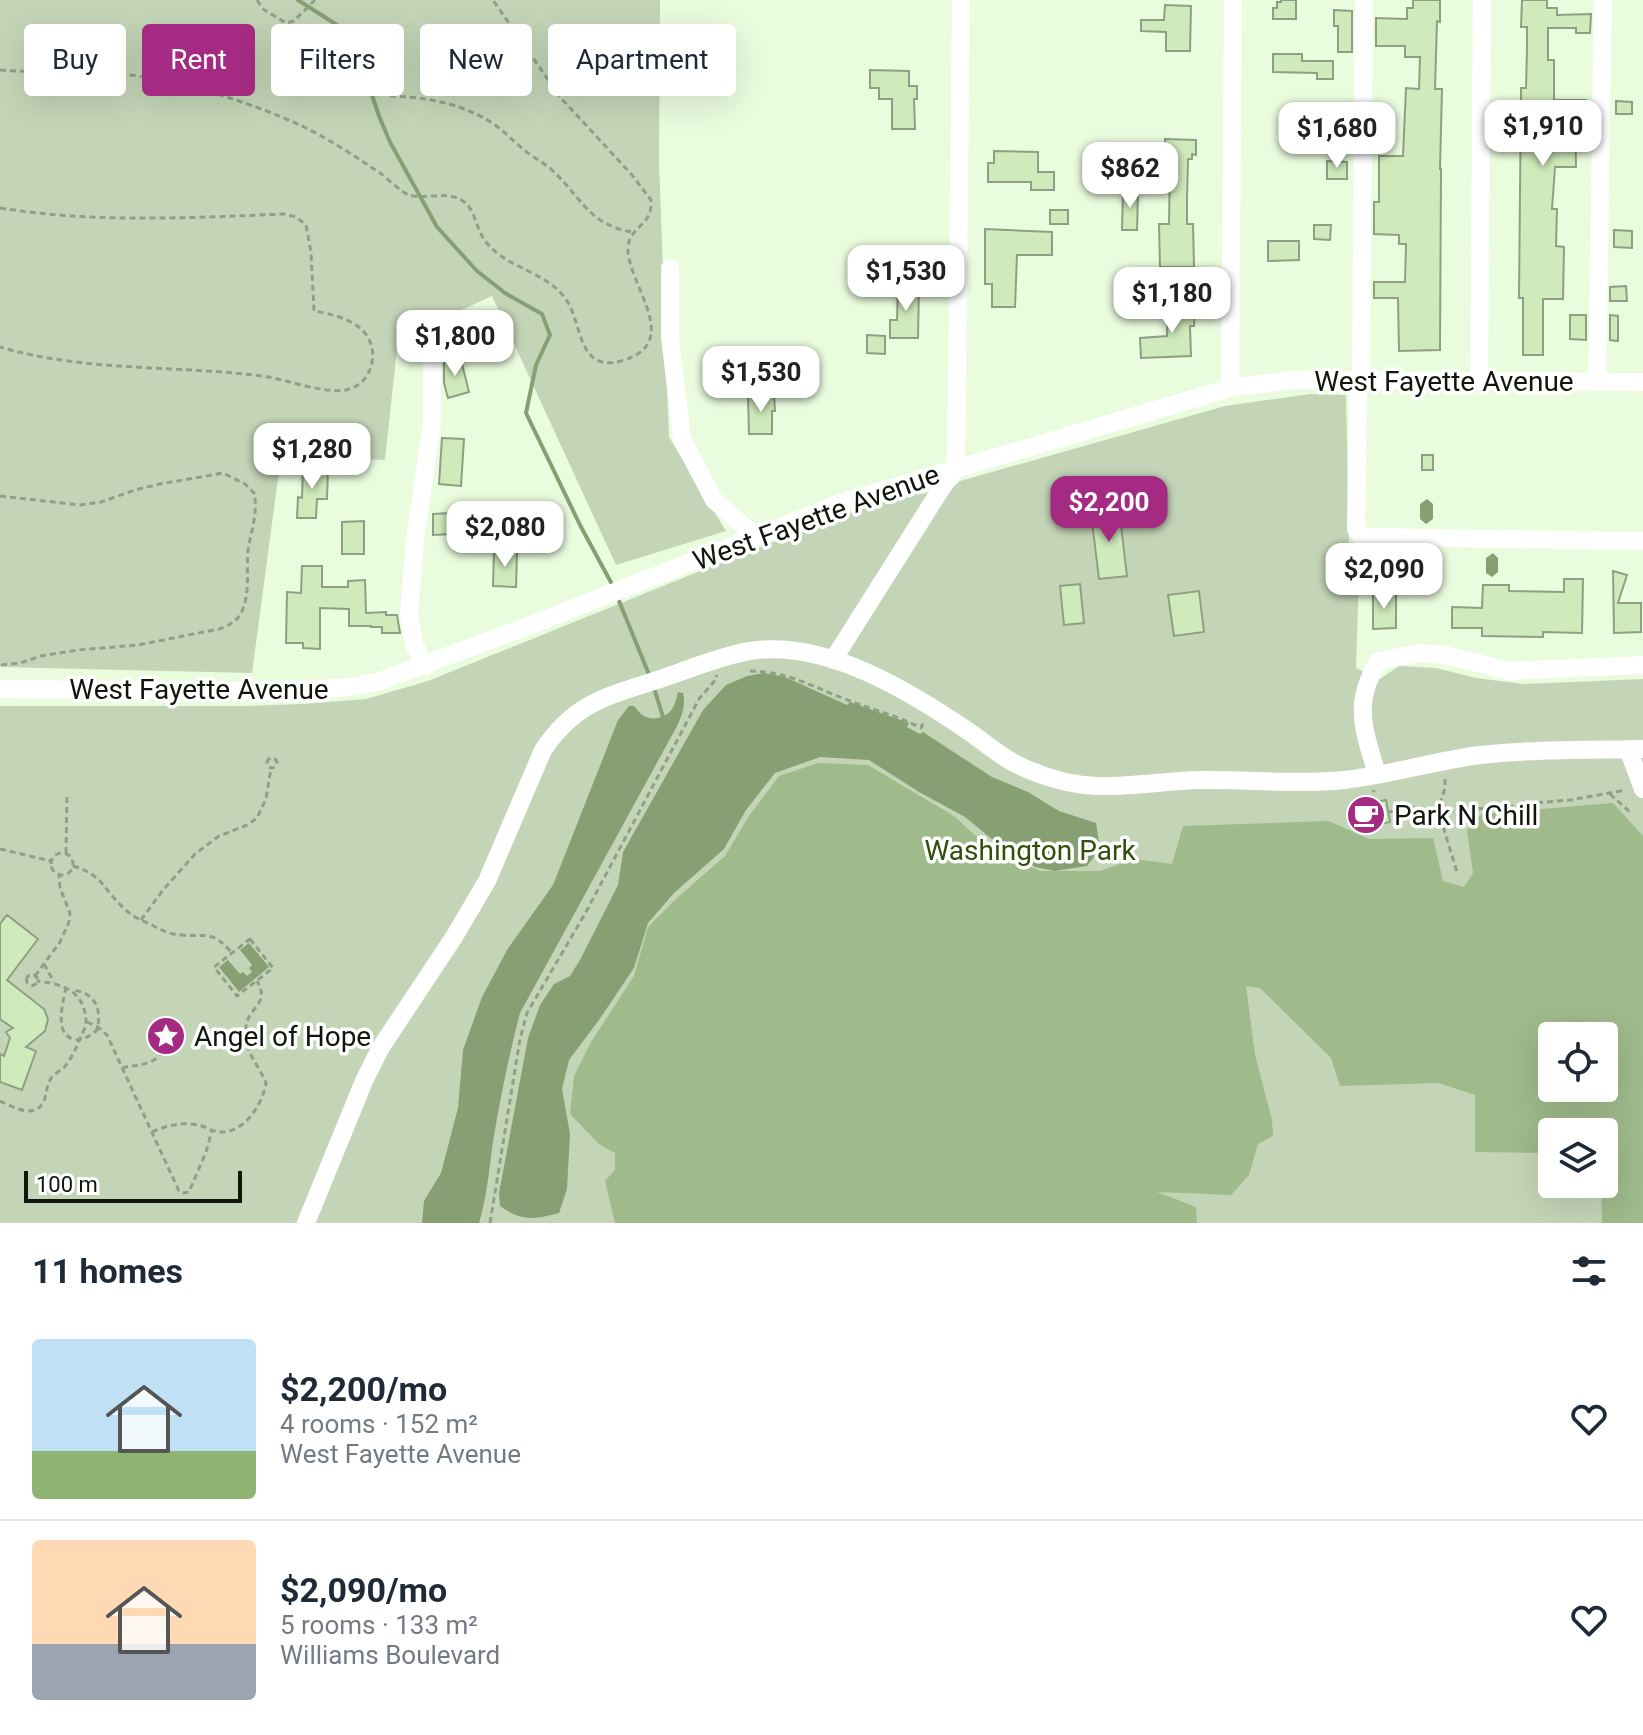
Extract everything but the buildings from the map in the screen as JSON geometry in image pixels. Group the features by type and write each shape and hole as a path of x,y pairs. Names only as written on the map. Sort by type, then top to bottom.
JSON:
{"street":[{"path":"833,660 956,468 961,0"},
{"path":"1230,388 1233,0"},
{"path":"1364,0 1361,380 1358,390 1356,529 1367,537 1643,541"},
{"path":"1479,381 1482,0"},
{"path":"1597,382 1603,0"},
{"path":"670,268 670,337 682,439 714,500 755,536"},
{"path":"425,666 414,644 409,614 415,540 432,423 432,348"},
{"name":"West Fayette Avenue","path":"0,689 296,691 350,687 380,681 841,503 1230,388 1291,380 1643,382"},
{"path":"306,1223 381,1047 487,881 552,735 591,703 664,678 753,650 782,650 833,660 916,697 1014,763 1067,782 1097,786 1199,780 1318,782 1346,780 1479,755 1636,749 1642,786"},
{"path":"1377,774 1365,726 1363,699 1378,661 1419,653 1445,655 1509,671 1643,665"}],"path":[{"path":"257,0 263,9 286,23 302,15 315,0"},
{"path":"0,70 122,74 167,80 251,106 302,127 354,156 409,195 458,197 472,212 480,234 494,251 562,293 573,312 586,351 596,360 606,363 622,361 647,345 652,330 628,253 633,232 650,212 651,200 560,97 493,0"},
{"path":"390,96 450,103 494,124 553,171 596,218 619,230 633,232"},
{"path":"0,208 57,215 162,219 284,214 296,217 306,225 311,252 314,311 344,318 364,332 371,345 373,362 370,373 362,383 349,390 335,391 264,376 74,361 0,347"},
{"path":"0,496 80,505 101,502 160,484 223,473 245,484 255,494 245,603 242,613 229,625 138,645 78,650 0,665"},
{"path":"490,1223 527,1013 574,935 699,699 717,678 715,671"},
{"path":"750,671 795,678 921,728 929,715"},
{"path":"141,920 195,854 219,836 257,818 266,799 271,768"},
{"path":"1444,771 1446,785 1440,799 1439,813 1457,872"},
{"path":"1389,812 1416,807 1439,813 1503,808 1610,794 1642,786"},
{"path":"66,853 67,793"},
{"path":"1610,794 1631,813"},
{"path":"0,849 51,861"},
{"path":"66,853 71,857 73,866 70,873 59,875 53,871 51,861 55,855 66,853"},
{"path":"73,866 94,874 126,911 141,920 175,934 215,937 232,953"},
{"path":"0,1101 30,1112 39,1108 49,1081 66,1065 87,1022 78,997 72,991 36,978 60,942 69,922 70,913 60,888 59,875"},
{"path":"250,939 273,968 237,996 214,967 232,953 250,939"},
{"path":"44,964 55,983"},
{"path":"151,1132 169,1125 188,1124 229,1131 253,1114 265,1088 264,1078 247,1044 247,1019 262,996 257,981"},
{"path":"66,987 61,1025 64,1034 80,1040 98,1027 99,1011 92,999 77,990 72,991"},
{"path":"87,1022 107,1035 179,1191 183,1193 189,1192 212,1130"},
{"path":"122,1068 145,1064 158,1057 164,1049 161,1032 167,1029 170,1032"}],"green space":[{"path":"0,0 660,0 660,24 548,24 548,96 659,96 669,437 726,531 616,565 492,296 398,339 385,460 281,456 252,673 0,667"},
{"name":"Washington Park","path":"1310,394 1346,395 1349,544 1360,544 1356,668 1380,679 1399,666 1436,668 1476,678 1524,684 1643,679 1643,1223 0,1223 0,706 248,706 366,699 428,681 747,552 880,502 917,491 922,494 956,485 960,481 1225,406"}],"shaded area":[{"path":"1427,499 1433,504 1433,519 1426,524 1420,519 1420,504"},
{"path":"1493,553 1498,558 1498,572 1492,577 1486,573 1486,558"},
{"path":"764,673 785,677 847,705 850,702 909,723 907,727 920,734 923,732 992,777 1028,792 1059,811 1096,823 1100,849 1087,866 1055,871 1035,867 999,845 965,817 869,760 820,757 775,773 746,810 724,849 674,893 648,923 634,968 569,1060 562,1089 570,1134 567,1189 559,1213 535,1218 521,1217 500,1206 499,1193 528,1038 540,1005 554,984 570,976 580,960 618,885 623,852 703,710 726,685"},
{"path":"678,692 683,693 684,702 676,728 520,1013 479,1223 422,1223 424,1201 441,1173 458,1108 463,1050 482,997 507,950 553,885 618,720 629,706 634,706 647,717 663,717 672,708"},
{"path":"818,763 868,765 954,816 991,850 1040,871 1100,871 1135,859 1172,864 1183,826 1329,821 1369,839 1433,838 1443,881 1464,887 1473,873 1467,830 1481,814 1613,803 1643,836 1643,1223 1602,1223 1601,1198 1618,1198 1618,1118 1538,1118 1538,1153 1475,1152 1475,1095 1438,1083 1340,1086 1331,1058 1260,988 1246,986 1255,1055 1272,1120 1273,1136 1258,1144 1249,1175 1231,1195 1157,1192 1196,1207 1197,1223 615,1223 605,1181 615,1170 615,1153 599,1144 570,1114 574,1076 591,1042 634,976 648,927 725,856 749,816 779,776"},
{"path":"249,943 269,967 239,992 219,967 228,960 240,974 243,972 247,976 252,972 249,968 252,965 240,950"}],"waterway":[{"path":"298,0 337,25 361,62 390,142 437,227 477,271 505,293 542,314 550,335 536,365 526,413 614,588"},
{"path":"617,596 650,677"},
{"path":"653,685 663,717"}],"place":[{"name":"Park N Chill","path":"1366,815"},
{"name":"Angel of Hope","path":"166,1036"}]}
